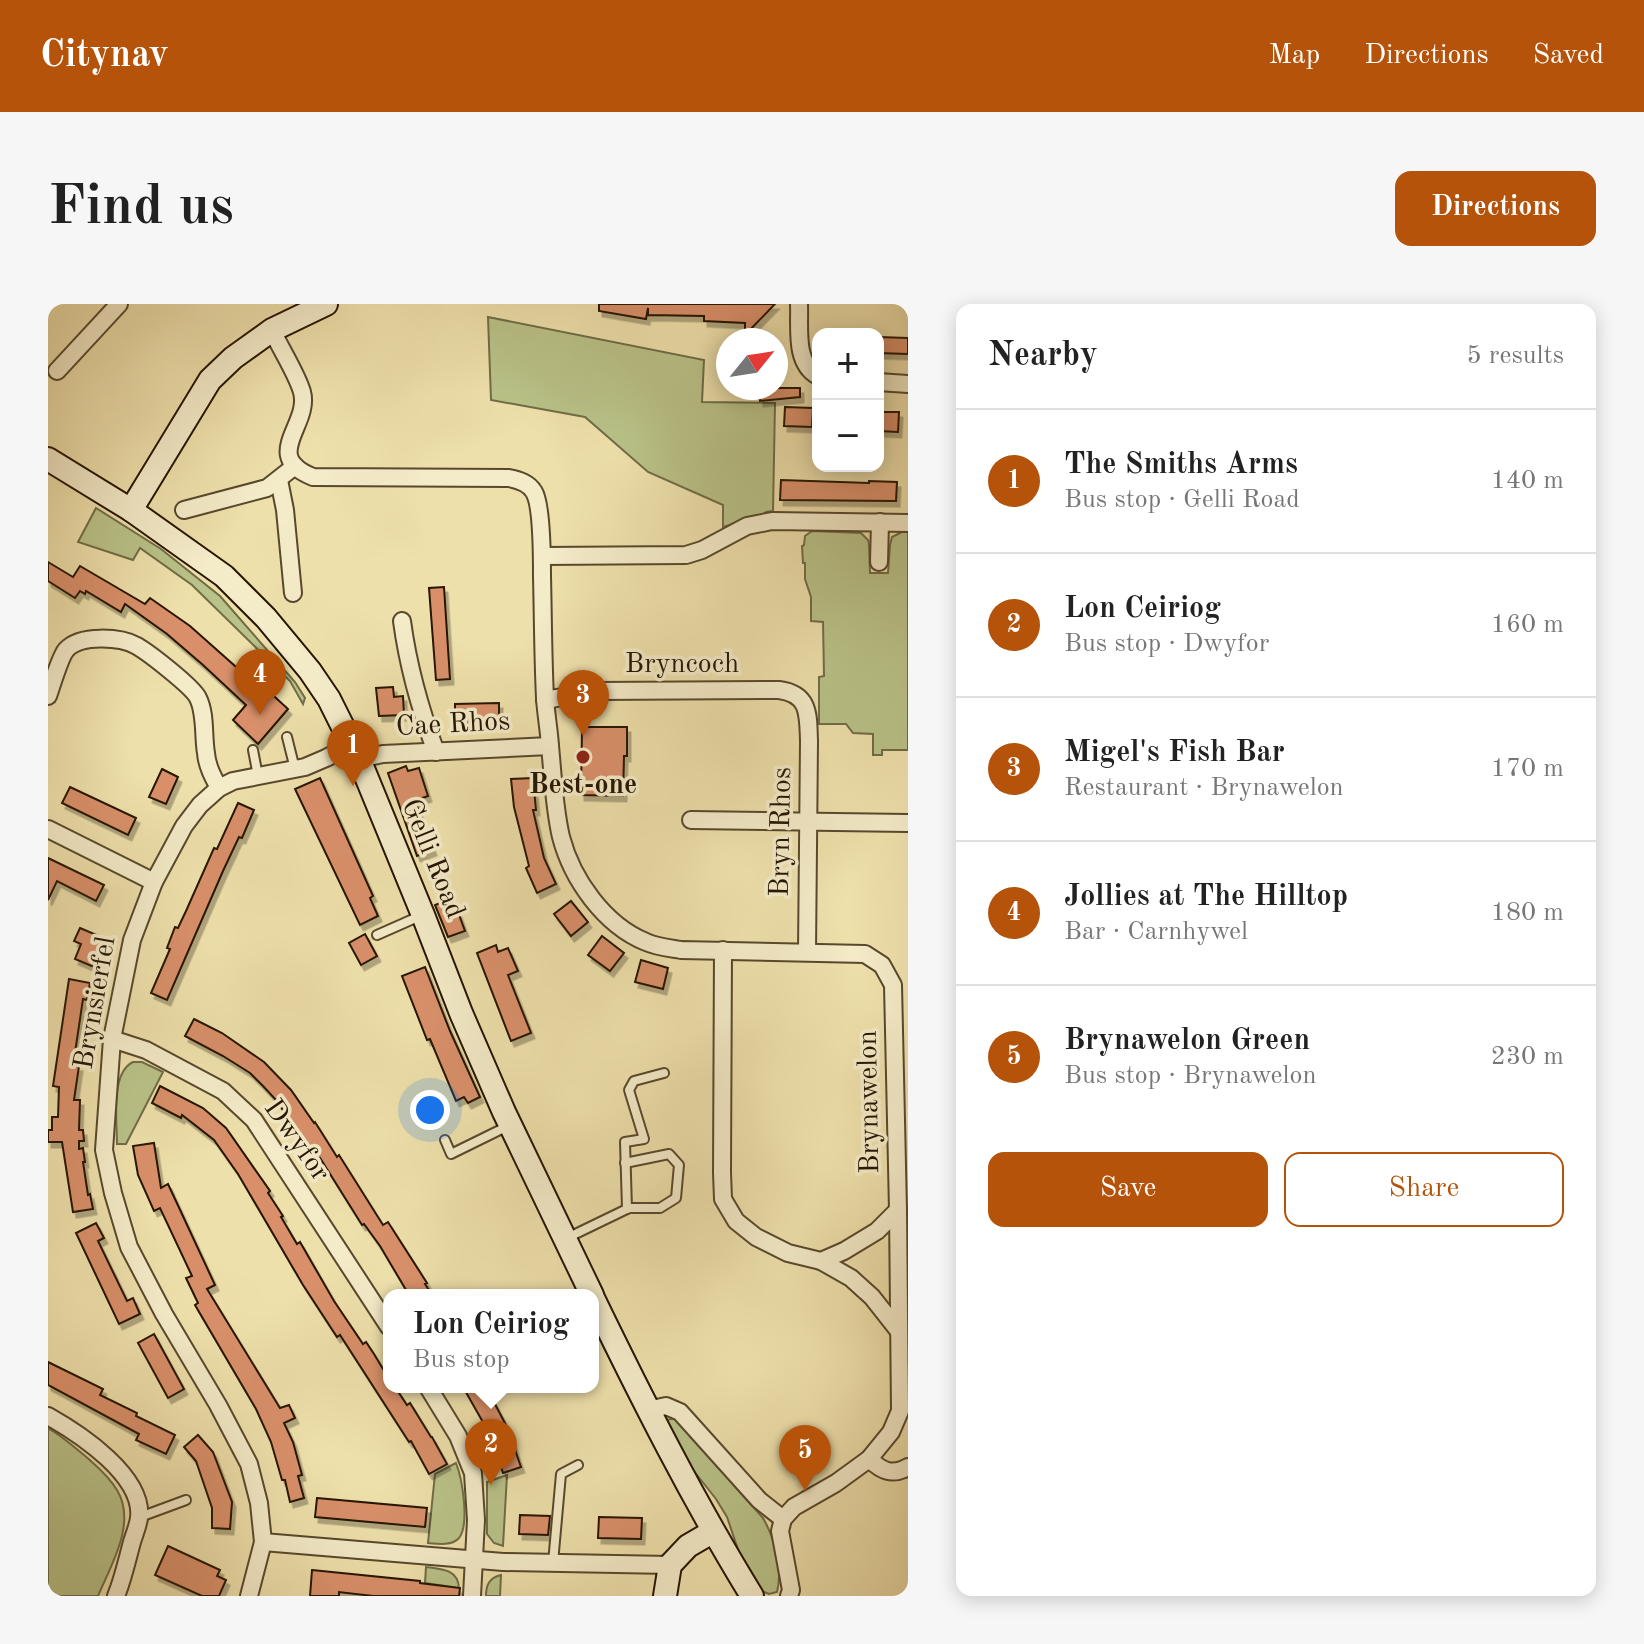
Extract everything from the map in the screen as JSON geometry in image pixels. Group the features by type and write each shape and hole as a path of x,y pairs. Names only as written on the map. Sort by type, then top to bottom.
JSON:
{"main road":[{"path":"131,510 210,380 233,358 272,330 326,304"},
{"name":"Gelli Road","path":"48,459 131,510 224,576 266,618 329,699 356,752 461,1013 510,1125 589,1289"},
{"name":"Gelli Road","path":"599,1311 647,1410 712,1532"},
{"path":"665,1596 670,1565 688,1546 712,1532 752,1596"}],"street":[{"path":"57,371 119,304"},
{"path":"799,304 800,354 806,367 812,372"},
{"path":"272,330 303,394 301,413 288,445 289,455 303,473 313,477 509,478 519,480 534,492 538,501 542,556 545,700"},
{"path":"884,382 908,384"},
{"path":"184,510 267,488 295,466"},
{"path":"279,480 293,593"},
{"path":"542,556 686,555 747,526 772,521 908,523"},
{"path":"879,562 880,522"},
{"path":"402,621 421,712 436,752"},
{"path":"48,646 65,650 86,640 102,638 128,642 191,688 202,709 206,756 219,788"},
{"path":"48,696 65,650"},
{"name":"Bryncoch","path":"545,700 597,691 779,690 800,697 808,714"},
{"name":"Brynawelon","path":"545,700 553,789 566,854 590,896 626,932 647,943 681,950 865,954 882,965 893,985 898,1330 904,1416 869,1459 836,1483 794,1507 783,1519"},
{"name":"Bryn Rhos","path":"807,952 808,714"},
{"name":"Cae Rhos","path":"356,752 383,754 550,746"},
{"name":"Brynsierfel","path":"249,1596 263,1542 259,1503 249,1464 129,1247 113,1193 104,1150 112,1039 132,940 154,882 184,826 200,805 219,788 233,781 295,769 356,752"},
{"path":"691,820 908,823"},
{"path":"48,829 154,882"},
{"path":"723,950 723,1199 736,1221 756,1237 788,1253 821,1261 851,1278 872,1297 898,1330"},
{"name":"Dwyfor","path":"112,1039 146,1050 223,1091 254,1120 383,1318"},
{"path":"821,1261 877,1231 898,1210"},
{"path":"432,1393 458,1436 473,1473 476,1520 472,1596"},
{"path":"647,1410 666,1406 680,1412 759,1500 783,1519 780,1531 791,1590 789,1596"},
{"path":"48,1416 112,1463 129,1483 137,1501 140,1517 122,1594"},
{"path":"869,1459 880,1469 894,1473 908,1467"},
{"path":"263,1542 503,1562 670,1565"}],"lane":[{"path":"287,737 295,769"},
{"path":"253,750 258,776"},
{"path":"377,935 423,915"},
{"path":"627,1209 625,1142 644,1139 629,1090 634,1081 664,1073"},
{"path":"445,1140 451,1154 510,1125"},
{"path":"564,1239 627,1209 660,1208 676,1198 679,1165 669,1154 625,1163"},
{"path":"553,1563 561,1474 578,1465"},
{"path":"140,1517 186,1500"}],"green space":[{"path":"488,317 704,360 702,402 775,403 773,511 723,527 723,505 648,472 585,417 491,400"},
{"path":"96,508 161,549 220,596 295,682 305,698 303,704 290,681 192,585 140,548 133,560 78,542"},
{"path":"812,531 861,533 869,544 870,573 888,573 892,537 908,532 908,750 882,750 882,755 873,755 873,734 853,733 846,724 819,724 819,677 824,676 823,622 811,621 811,597 805,579 802,546 805,536"},
{"path":"133,1062 142,1062 163,1072 126,1144 117,1144 118,1087 121,1076"},
{"path":"675,1418 763,1518 777,1554 777,1592 769,1594 759,1590 744,1567 727,1517 686,1461 668,1426 667,1420"},
{"path":"48,1428 102,1472 115,1486 122,1503 124,1516 120,1544 98,1596 48,1596"},
{"path":"456,1463 464,1501 462,1531 453,1542 428,1543 435,1474"},
{"path":"507,1475 503,1546 494,1543 487,1534 487,1482"},
{"path":"426,1567 452,1574 459,1588 425,1583"},
{"path":"501,1575 500,1596 486,1596 489,1582"}],"building":[{"path":"599,304 775,304 752,328 745,328 745,323 704,321 704,316 648,315 648,308 646,319 599,311"},
{"path":"884,337 908,338 908,354 884,353"},
{"path":"788,388 800,388 800,397 788,398"},
{"path":"785,407 812,408 812,427 784,426"},
{"path":"884,412 899,412 898,432 884,431"},
{"path":"781,480 897,482 896,501 780,500"},
{"path":"48,562 73,577 80,566 145,604 150,598 190,626 288,709 258,744 233,720 246,705 203,665 125,604 121,612 86,591 85,594 80,591 75,598 48,581"},
{"path":"444,587 450,679 436,680 429,588"},
{"path":"393,687 394,697 403,696 404,715 379,716 376,688"},
{"path":"499,703 499,723 455,724 455,704"},
{"path":"582,727 627,727 623,796 581,795"},
{"path":"406,766 408,771 419,768 428,796 416,800 433,850 417,856 388,773"},
{"path":"162,769 178,777 166,804 149,797"},
{"path":"320,778 373,896 370,898 378,916 360,925 295,789"},
{"path":"533,778 536,810 533,810 544,858 556,884 537,893 526,868 529,866 514,807 511,779"},
{"path":"70,787 136,818 128,835 62,803"},
{"path":"238,803 254,810 223,871 167,1000 151,993 170,949 167,948"},
{"path":"48,858 104,885 96,901 57,881 48,900"},
{"path":"448,900 453,914 458,912 465,931 448,937 435,905"},
{"path":"571,901 588,922 571,936 554,914"},
{"path":"80,928 106,939 94,967 75,959 81,944 74,941"},
{"path":"365,934 377,956 361,965 349,943"},
{"path":"602,936 624,953 610,971 588,955"},
{"path":"496,945 498,952 508,948 518,971 508,975 531,1033 511,1041 477,953"},
{"path":"641,960 668,968 663,989 635,982"},
{"path":"425,967 480,1097 468,1103 464,1097 456,1101 430,1039 427,1040 402,976"},
{"path":"69,979 90,983 87,1000 83,999 73,1066 79,1066 74,1100 80,1100 79,1130 83,1130 84,1141 79,1141 79,1149 83,1148 88,1195 93,1209 73,1212 62,1142 48,1142 52,1117 58,1117 59,1087 53,1086"},
{"path":"194,1019 222,1033 264,1062 291,1090 337,1157 339,1155 383,1225 388,1222 428,1289 405,1289 320,1158 316,1161 277,1101 263,1086 250,1073 185,1036"},
{"path":"160,1086 203,1108 226,1128 270,1191 268,1193 281,1217 297,1244 300,1242 334,1301 383,1369 383,1393 399,1393 407,1405 410,1403 447,1464 429,1474 411,1441 303,1285 238,1174 214,1140 182,1115 181,1118 152,1103"},
{"path":"154,1143 161,1188 168,1184 215,1285 207,1289 280,1408 289,1405 295,1418 284,1423 302,1475 298,1476 304,1498 290,1502 285,1480 282,1480 271,1442 256,1409 195,1305 198,1303 186,1278 192,1276 160,1208 154,1211 138,1175 133,1146"},
{"path":"96,1223 104,1238 98,1241 127,1301 133,1298 140,1314 119,1324 76,1233"},
{"path":"154,1334 184,1389 168,1398 138,1343"},
{"path":"48,1362 103,1389 100,1395 175,1435 166,1454 136,1440 139,1434 48,1385"},
{"path":"466,1393 489,1393 507,1427 521,1467 503,1473 484,1424"},
{"path":"198,1435 213,1452 232,1502 230,1529 212,1528 212,1508 196,1461 184,1447"},
{"path":"317,1498 427,1508 425,1527 315,1517"},
{"path":"520,1515 550,1516 548,1535 519,1534"},
{"path":"599,1517 642,1518 641,1539 598,1538"},
{"path":"168,1546 220,1570 217,1576 226,1580 219,1596 202,1596 155,1575"},
{"path":"312,1570 460,1588 459,1596 373,1596 339,1592 339,1596 310,1596"}],"place":[{"name":"Jollies at The Hilltop","path":"260,715"},
{"name":"Migel's Fish Bar","path":"583,736"},
{"name":"Best-one","path":"583,757"},
{"name":"The Smiths Arms","path":"353,786"},
{"name":"Lon Ceiriog","path":"491,1485"},
{"name":"Brynawelon Green","path":"805,1491"}]}
